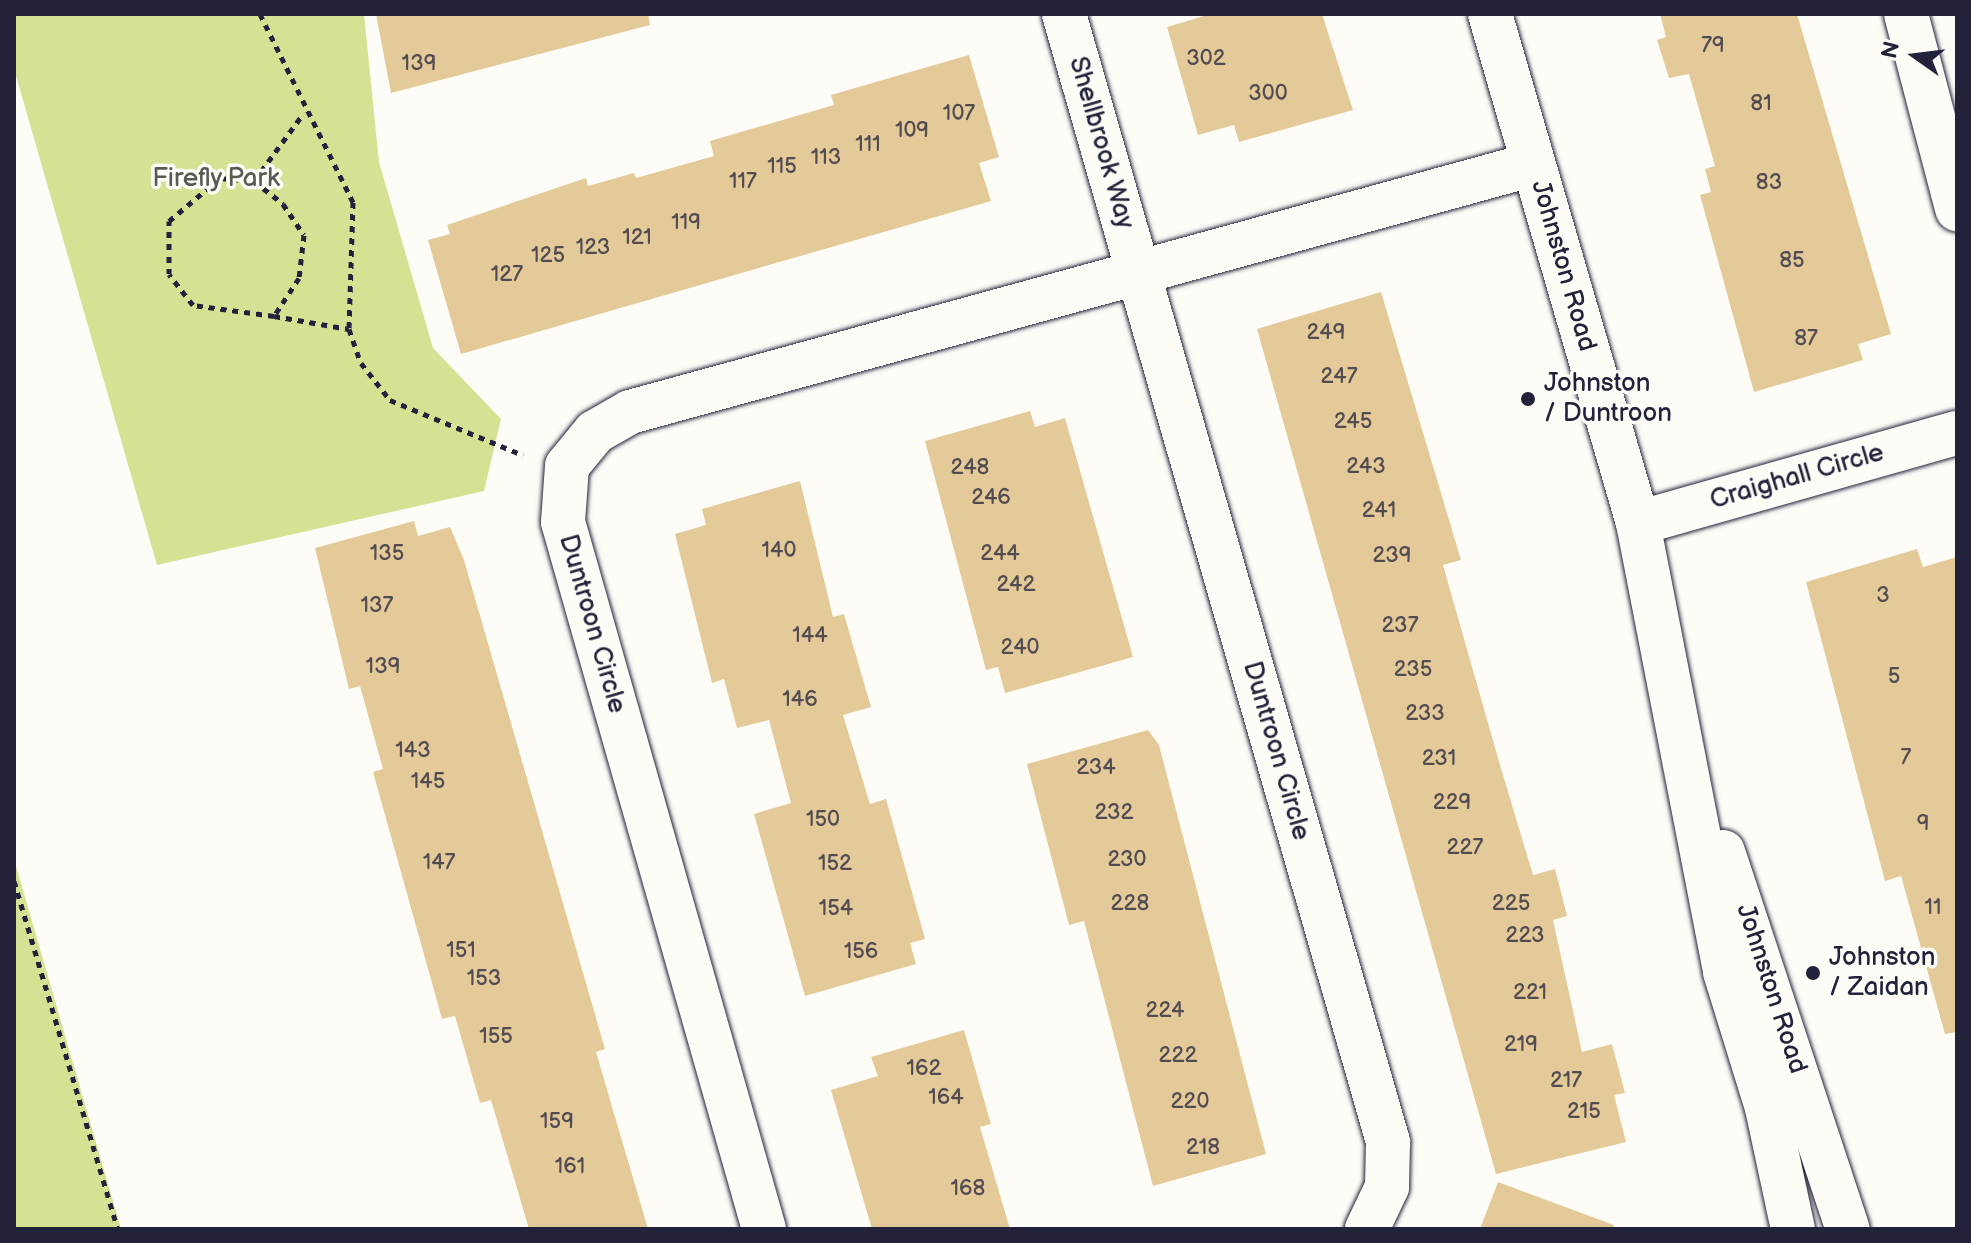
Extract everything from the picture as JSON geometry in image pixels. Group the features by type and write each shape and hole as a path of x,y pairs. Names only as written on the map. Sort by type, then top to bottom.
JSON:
{"street":[{"name":"Shellbrook Way","path":"1064,14 1138,272"},
{"name":"Johnston Road","path":"1490,14 1638,523 1686,752 1725,972 1767,1108 1793,1229"},
{"path":"1906,14 1957,209"},
{"path":"567,466 595,432 630,412 1534,164"},
{"name":"Duntroon Circle","path":"1138,272 1388,1142 1387,1187 1367,1229"},
{"name":"Craighall Circle","path":"1638,523 1957,433"},
{"name":"Duntroon Circle","path":"567,466 563,522 764,1229"},
{"name":"Johnston Road","path":"1686,752 1764,959 1848,1229"}],"path":[{"path":"260,14 303,114 353,202 349,329 361,363 390,400 509,451 567,466"},
{"path":"254,181 303,114"},
{"path":"274,316 299,278 304,235 283,204 254,181 220,178 188,197 169,221 169,274 193,305 238,317 274,316 349,329"},
{"path":"14,881 118,1229"}],"green space":[{"name":"Firefly Park","path":"14,14 364,14 379,162 433,348 501,419 484,491 157,565 14,69"},
{"path":"14,859 121,1229 14,1229"}],"building":[{"path":"376,14 648,14 650,25 391,93"},
{"path":"1211,14 1322,14 1353,110 1239,142 1234,125 1198,135 1167,27"},
{"path":"1660,14 1797,14 1891,334 1858,344 1863,360 1754,392 1700,195 1711,192 1705,169 1715,166 1689,74 1669,78 1657,40 1666,37"},
{"path":"969,55 999,157 979,163 991,201 461,354 428,240 450,234 447,225 586,178 588,186 634,173 636,178 714,156 710,141 834,105 831,95"},
{"path":"1381,292 1461,560 1443,565 1533,875 1555,869 1567,916 1553,920 1582,1052 1612,1044 1625,1093 1614,1095 1626,1142 1496,1174 1257,329"},
{"path":"1030,411 1035,427 1065,418 1133,657 1005,693 998,667 986,670 925,441"},
{"path":"800,481 833,617 844,614 871,707 843,715 870,804 886,799 925,939 910,943 916,964 805,996 754,814 791,803 769,720 737,728 724,679 712,683 675,534 706,525 702,509"},
{"path":"414,521 418,536 450,527 464,560 605,1049 596,1052 648,1229 529,1229 491,1100 480,1103 455,1016 442,1019 373,772 383,769 360,686 349,689 315,548"},
{"path":"1917,549 1923,567 1957,557 1957,1032 1945,1034 1901,876 1885,881 1806,582"},
{"path":"1148,730 1159,745 1266,1154 1153,1186 1084,921 1069,925 1027,764"},
{"path":"964,1030 991,1124 980,1127 1010,1229 872,1229 831,1090 878,1076 871,1057"},
{"path":"1498,1182 1614,1225 1613,1229 1480,1229"}],"place":[{"name":"Johnston / Duntroon","path":"1528,399"},
{"name":"Johnston / Zaidan","path":"1813,973"}]}
